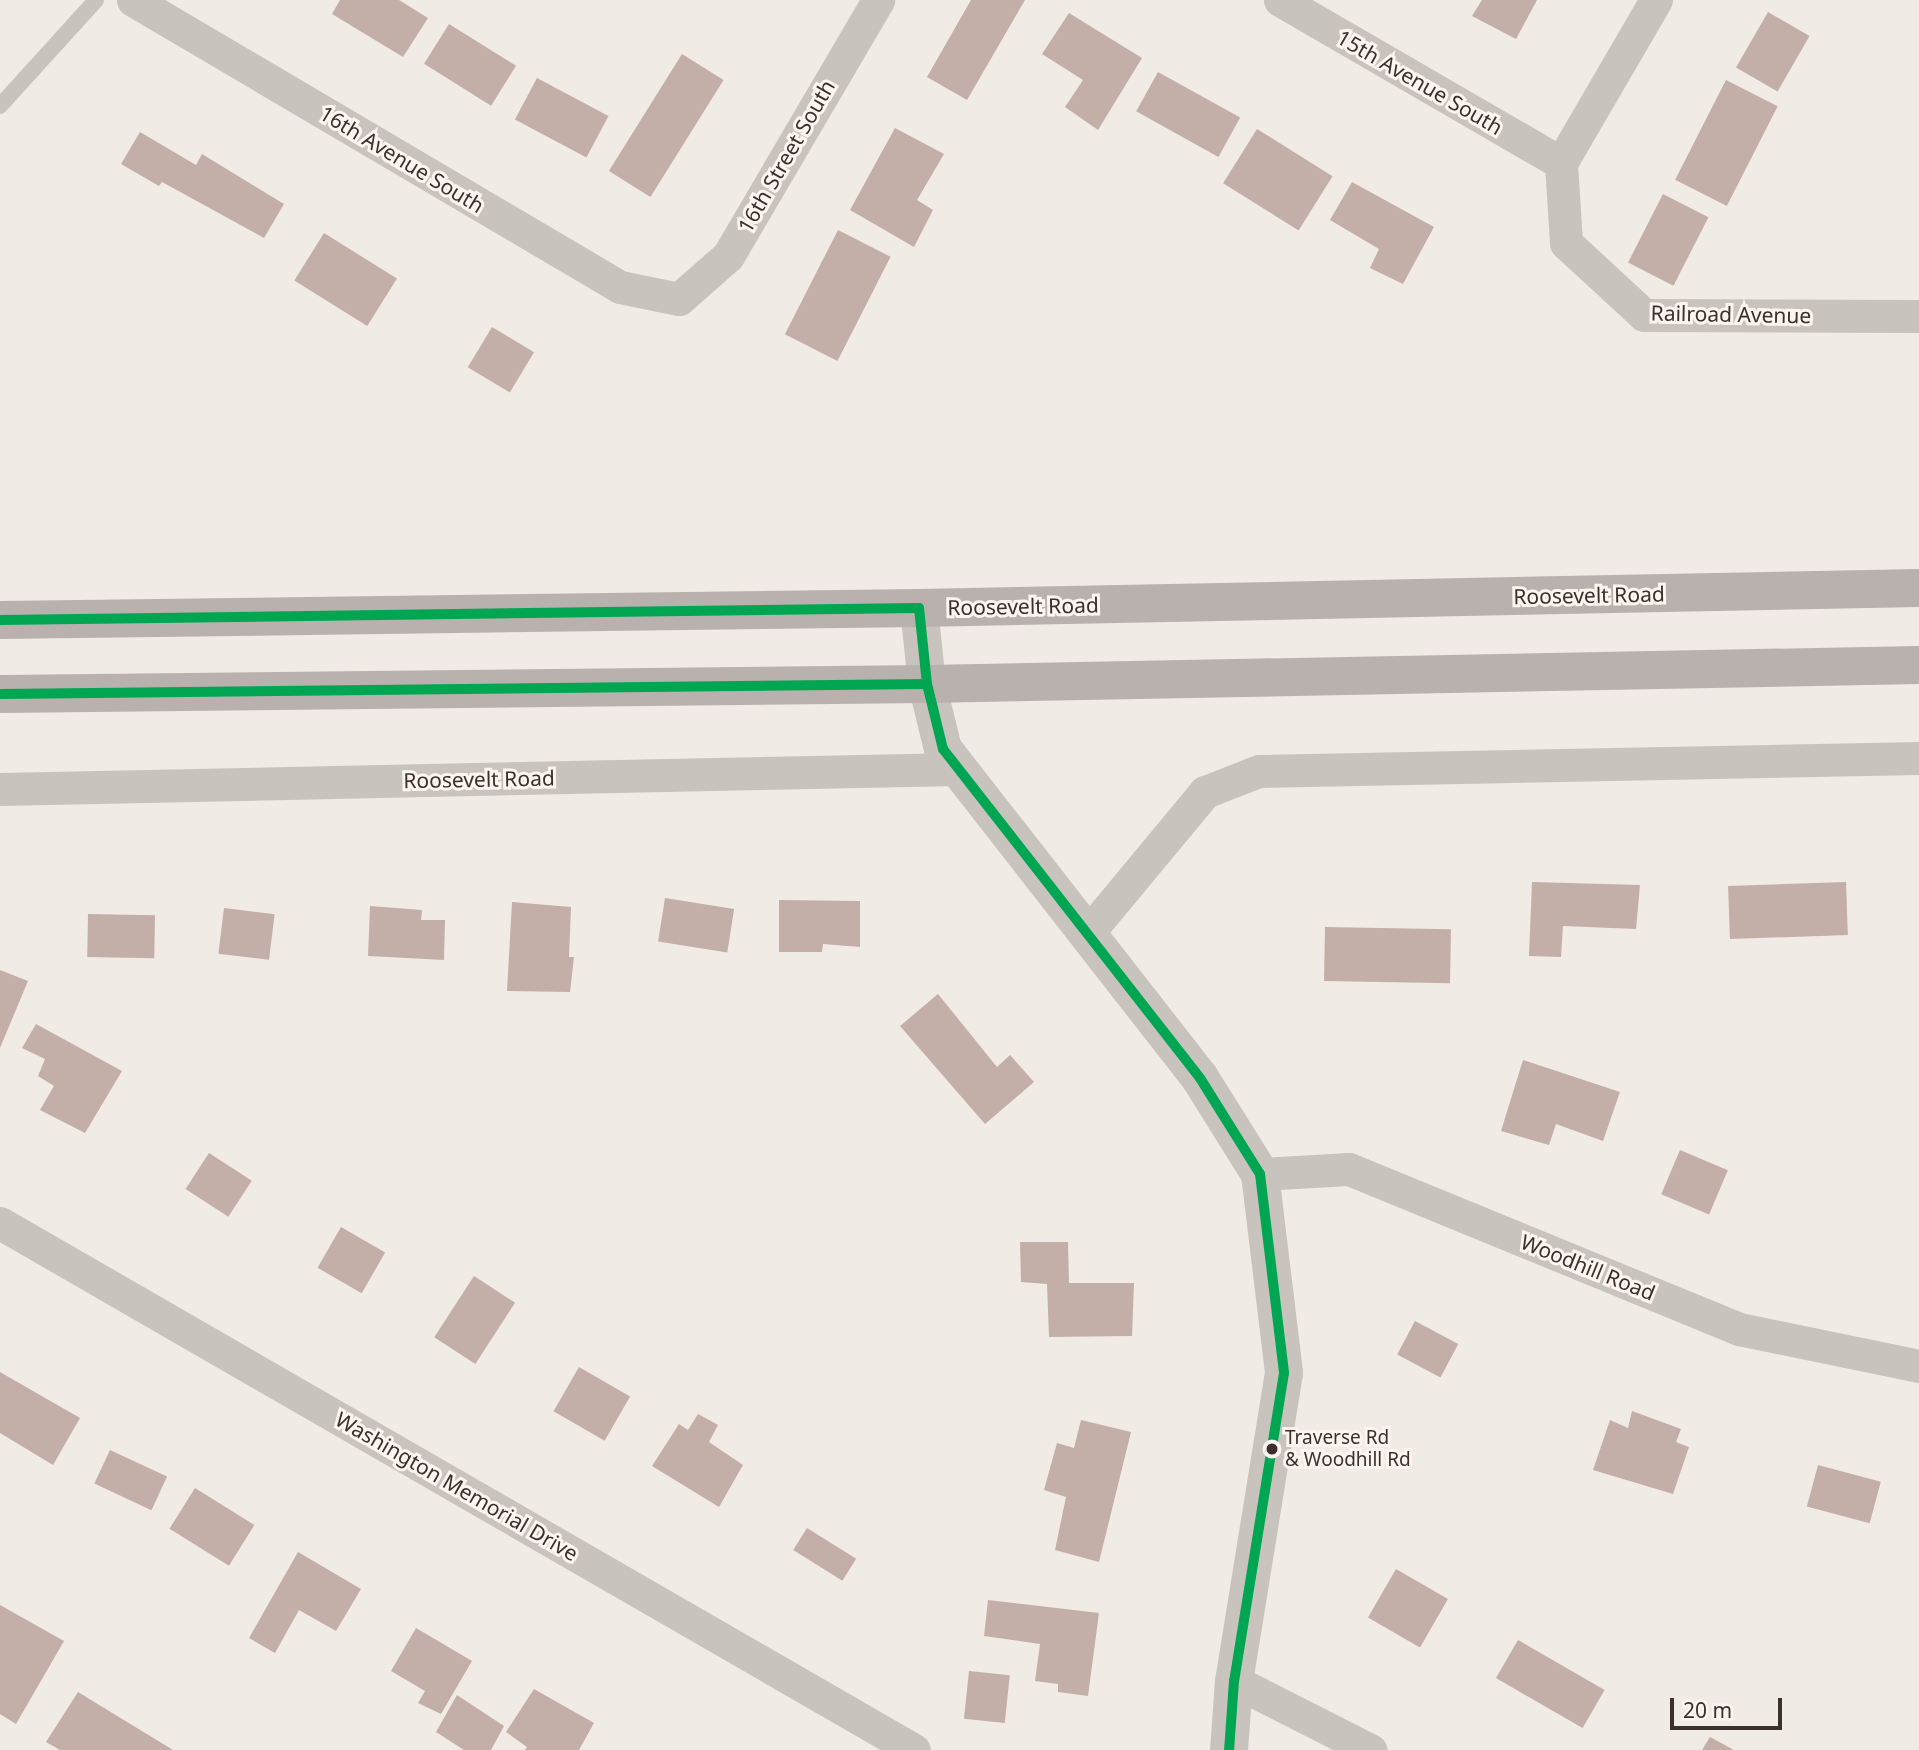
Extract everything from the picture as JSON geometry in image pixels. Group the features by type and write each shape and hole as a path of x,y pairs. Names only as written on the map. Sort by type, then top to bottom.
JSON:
{"main road":[{"name":"Roosevelt Road","path":"0,620 919,608 1919,588"},
{"path":"0,694 927,684 1919,665"}],"street":[{"name":"16th Street South","path":"678,299 728,256 878,0"},
{"name":"15th Avenue South","path":"1280,0 1561,163"},
{"path":"1561,163 1656,0"},
{"name":"16th Avenue South","path":"153,5 620,287 678,299"},
{"name":"Railroad Avenue","path":"1561,163 1566,243 1644,315 1919,316"},
{"path":"919,608 927,684 943,749 1200,1078 1260,1174 1284,1373 1234,1681 1228,1750"},
{"path":"1087,934 1205,792 1259,771 1919,758"},
{"name":"Roosevelt Road","path":"0,789 958,769"},
{"name":"Woodhill Road","path":"1260,1174 1349,1169 1739,1329 1919,1366"},
{"name":"Washington Memorial Drive","path":"0,1223 914,1750"},
{"path":"1234,1681 1370,1750"}],"lane":[{"path":"0,106 96,0"}],"building":[{"path":"340,0 399,0 428,18 403,57 332,14"},
{"path":"971,0 1025,0 967,100 927,77"},
{"path":"1482,0 1537,0 1516,39 1472,16"},
{"path":"1768,12 1810,36 1778,91 1736,67"},
{"path":"1069,13 1142,58 1098,130 1065,107 1083,80 1042,54"},
{"path":"449,24 516,66 491,106 424,64"},
{"path":"682,54 724,80 650,197 609,171"},
{"path":"1158,72 1240,118 1218,157 1136,111"},
{"path":"537,78 609,116 586,158 515,119"},
{"path":"1726,80 1778,106 1727,206 1675,180"},
{"path":"895,128 944,154 917,200 933,210 914,247 850,210"},
{"path":"1257,129 1332,176 1299,230 1223,183"},
{"path":"140,132 196,165 202,154 284,204 264,238 162,182 159,186 121,164"},
{"path":"1352,182 1434,227 1403,284 1370,268 1379,249 1330,220"},
{"path":"1663,194 1708,217 1673,286 1628,263"},
{"path":"838,230 891,257 837,361 785,334"},
{"path":"324,233 397,279 367,326 294,280"},
{"path":"492,327 534,352 510,393 468,367"},
{"path":"1532,882 1640,885 1636,929 1563,926 1561,957 1529,956"},
{"path":"1846,882 1848,935 1730,939 1728,886"},
{"path":"665,898 734,909 727,952 658,941"},
{"path":"779,900 860,901 860,947 823,944 822,952 779,952"},
{"path":"512,902 571,907 569,957 574,957 570,992 507,991"},
{"path":"370,906 422,910 421,920 445,920 444,960 368,956"},
{"path":"224,908 275,914 269,960 218,954"},
{"path":"88,914 155,915 154,958 87,957"},
{"path":"1325,927 1451,929 1450,983 1324,981"},
{"path":"0,970 28,981 0,1048"},
{"path":"938,994 997,1067 1010,1055 1034,1082 985,1124 900,1026"},
{"path":"36,1024 122,1071 85,1133 40,1110 54,1086 38,1076 45,1059 22,1048"},
{"path":"1523,1060 1620,1092 1603,1141 1556,1124 1549,1145 1501,1131"},
{"path":"1680,1150 1728,1170 1709,1215 1661,1194"},
{"path":"209,1153 252,1181 228,1217 186,1189"},
{"path":"341,1227 385,1252 362,1293 318,1268"},
{"path":"1020,1242 1068,1242 1069,1283 1134,1283 1132,1336 1049,1337 1047,1284 1021,1282"},
{"path":"474,1276 515,1303 475,1364 434,1337"},
{"path":"1415,1321 1458,1344 1440,1378 1397,1355"},
{"path":"579,1367 630,1396 605,1441 554,1411"},
{"path":"0,1372 80,1418 53,1465 0,1433"},
{"path":"1632,1411 1681,1429 1676,1442 1689,1447 1673,1494 1593,1470 1610,1420 1628,1428"},
{"path":"698,1414 718,1425 709,1442 743,1465 719,1507 652,1466 679,1424 688,1430"},
{"path":"1081,1420 1131,1432 1099,1562 1055,1550 1066,1497 1044,1490 1057,1443 1074,1448"},
{"path":"110,1450 167,1477 151,1510 94,1484"},
{"path":"1818,1465 1881,1482 1870,1523 1807,1507"},
{"path":"195,1488 254,1525 229,1566 170,1529"},
{"path":"807,1528 856,1559 842,1581 793,1550"},
{"path":"298,1552 361,1589 336,1631 299,1610 275,1653 249,1638"},
{"path":"1396,1569 1448,1599 1420,1647 1368,1617"},
{"path":"988,1600 1099,1613 1088,1696 1058,1692 1058,1684 1035,1681 1040,1644 984,1636"},
{"path":"0,1605 64,1641 16,1724 0,1714"},
{"path":"416,1628 472,1661 441,1714 418,1703 425,1691 391,1671"},
{"path":"1518,1640 1605,1690 1583,1728 1496,1678"},
{"path":"969,1671 1010,1675 1005,1723 964,1719"},
{"path":"534,1689 594,1723 579,1750 525,1750 527,1747 506,1732"},
{"path":"78,1692 173,1750 60,1750 46,1742"},
{"path":"457,1695 504,1726 491,1750 464,1750 436,1732"},
{"path":"1710,1737 1734,1750 1702,1750"}],"transit line":[{"path":"0,620 919,608 927,684 943,749 1200,1078 1260,1174 1284,1373 1234,1681 1229,1750"},
{"path":"0,694 927,684"}],"place":[{"name":"Traverse Rd & Woodhill Rd","path":"1272,1449"}]}
